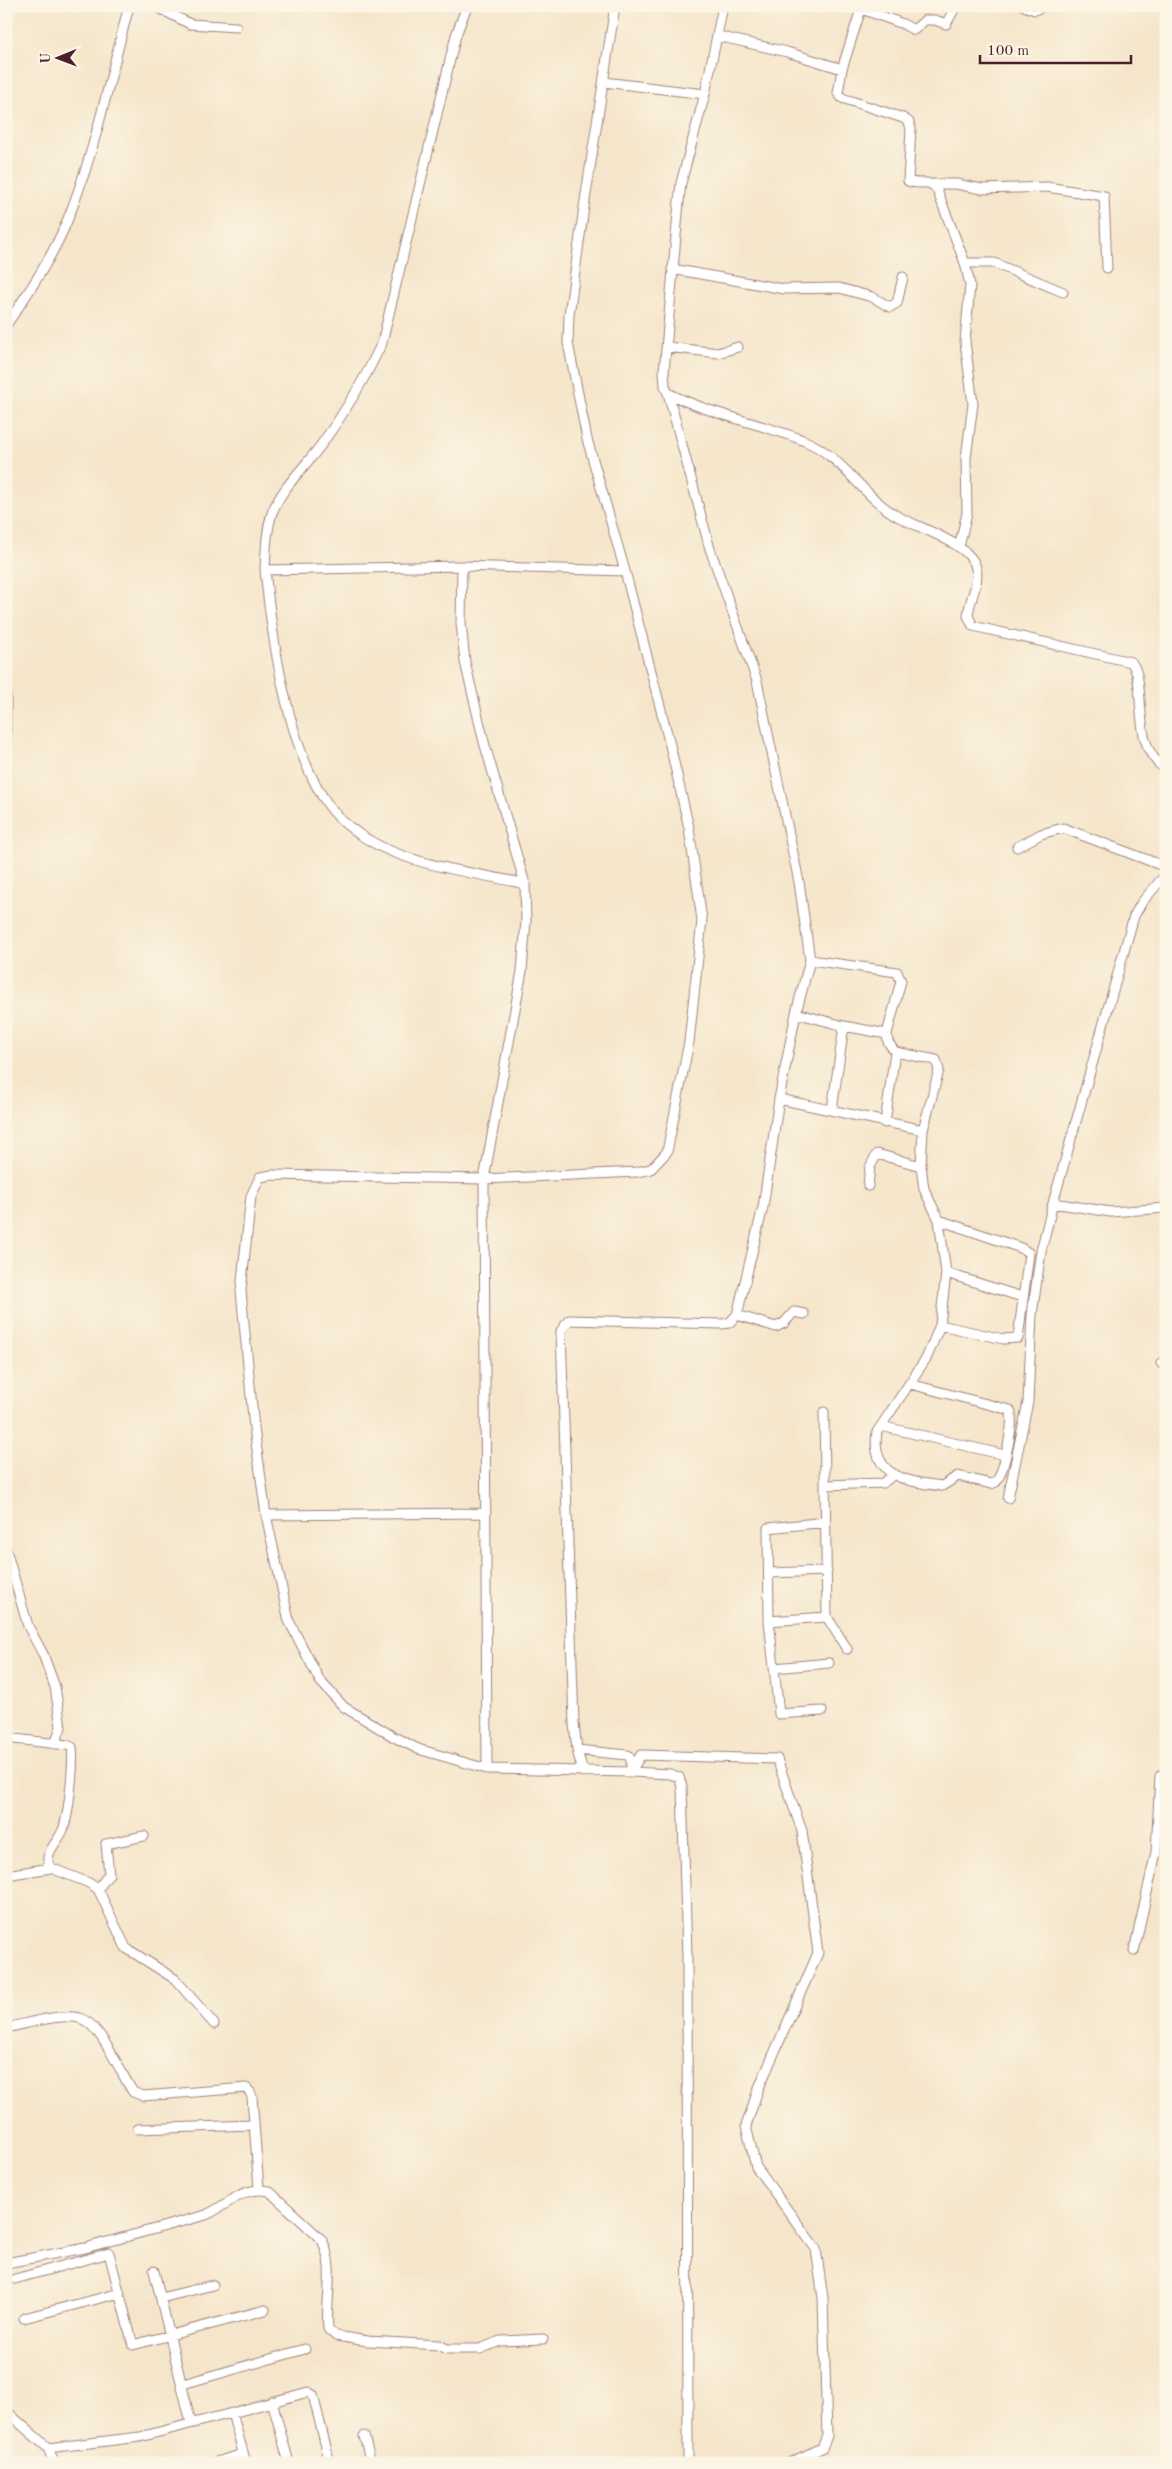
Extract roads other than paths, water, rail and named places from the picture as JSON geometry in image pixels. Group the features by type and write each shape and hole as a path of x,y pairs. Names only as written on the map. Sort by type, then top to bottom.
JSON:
{"street":[{"path":"6,325 52,252 65,225 84,173 129,6"},
{"path":"155,6 190,24 236,27"},
{"path":"470,6 465,11 456,35 382,343 361,388 320,447 284,491 273,513 266,538 266,570 276,651 299,743 314,782 330,807 371,842 400,856 525,884"},
{"path":"614,6 604,82 582,216 568,343 587,439 625,572 689,828 702,920 689,1042 667,1152 651,1169 637,1172 484,1179 272,1175 260,1177 251,1196 240,1291 266,1515 289,1621 320,1681 344,1707 394,1738 418,1749 487,1769 631,1772 670,1774 679,1777 682,1786 687,1956 688,2463"},
{"path":"583,1772 578,1750 574,1715 561,1331 569,1320 722,1324 729,1323 737,1315 763,1207 779,1099 796,1014 810,960 799,882 756,681 710,549 665,386 672,269 682,182 705,94 723,6"},
{"path":"956,6 946,24 935,20 925,20 914,30 862,8 842,69 838,94 842,98 903,118 909,122 911,129 908,180 913,183 956,184 982,189 1047,187 1104,196 1107,268"},
{"path":"1024,6 1035,10 1044,6"},
{"path":"718,36 787,52 842,69"},
{"path":"604,82 705,94"},
{"path":"934,184 965,262 970,285 965,342 973,404 966,458 967,513 959,547"},
{"path":"965,262 994,263 1063,292"},
{"path":"672,269 784,289 839,288 872,297 890,307 897,303 904,277"},
{"path":"667,347 718,353 738,347"},
{"path":"668,393 738,420 804,441 822,450 837,461 875,501 888,511 959,547 971,556 976,567 977,577 968,616 973,626 1131,662 1135,667 1138,678 1146,744 1151,757 1166,769"},
{"path":"266,570 462,566 625,572"},
{"path":"462,566 461,623 465,662 484,742 525,884 526,921 522,971 484,1179 484,1513 487,1769"},
{"path":"6,685 6,746"},
{"path":"1018,846 1041,834 1063,828 1166,868"},
{"path":"1008,1498 1028,1402 1032,1315 1041,1250 1134,916 1142,902 1166,874"},
{"path":"810,960 897,972 901,981 887,1034 888,1042 895,1052 885,1123"},
{"path":"796,1014 887,1034"},
{"path":"832,1110 844,1026"},
{"path":"895,1052 936,1060 938,1064 939,1070 923,1130 921,1166 924,1189 939,1220 946,1274 940,1325 926,1357 877,1432 877,1452 880,1460 893,1475 902,1479 942,1486 958,1476 991,1484 998,1479 1013,1421 1010,1410 910,1384"},
{"path":"779,1099 923,1130"},
{"path":"868,1186 870,1167 876,1154 921,1166"},
{"path":"1053,1203 1111,1212 1166,1208"},
{"path":"939,1220 1027,1250 1029,1258 1022,1297 1018,1338 1004,1339 940,1325"},
{"path":"946,1274 1022,1297"},
{"path":"737,1315 776,1327 784,1323 794,1312 804,1314"},
{"path":"824,1412 827,1617 847,1649"},
{"path":"882,1426 1005,1455"},
{"path":"825,1485 883,1483 893,1475"},
{"path":"266,1515 484,1513"},
{"path":"822,1711 779,1714 769,1621 768,1528 826,1522"},
{"path":"6,1550 28,1626 43,1654 55,1687 62,1727 55,1744"},
{"path":"769,1573 826,1570"},
{"path":"769,1621 827,1617"},
{"path":"774,1668 829,1663"},
{"path":"6,1738 67,1745 72,1748 67,1812 63,1831 47,1858 47,1864 51,1868 89,1883 98,1890 126,1948 175,1979 214,2024"},
{"path":"578,1750 628,1755 631,1760 631,1772"},
{"path":"631,1772 641,1755 776,1759 802,1831 818,1953 758,2090 746,2126 756,2167 816,2249 824,2298 827,2436 822,2448 789,2463"},
{"path":"1134,1951 1156,1852 1160,1776 1166,1771"},
{"path":"98,1890 109,1874 106,1844 144,1836"},
{"path":"6,1875 51,1868"},
{"path":"6,2028 65,2017 82,2019 96,2030 132,2092 143,2096 246,2088 252,2097 258,2189"},
{"path":"138,2129 253,2125"},
{"path":"6,2263 85,2248 206,2214 221,2208 244,2192 258,2189 269,2191 324,2244 330,2267 326,2312 328,2329 336,2336 368,2342 439,2345 447,2349 460,2350 480,2349 500,2341 543,2339"},
{"path":"15,2278 109,2253 133,2345 265,2310"},
{"path":"154,2271 191,2423"},
{"path":"161,2298 213,2285"},
{"path":"24,2318 120,2293"},
{"path":"183,2384 305,2349"},
{"path":"48,2448 140,2437 303,2392 313,2395 330,2463"},
{"path":"272,2401 289,2463"},
{"path":"6,2411 48,2448 54,2463"},
{"path":"213,2463 245,2458 232,2413"},
{"path":"364,2436 371,2463"}]}
